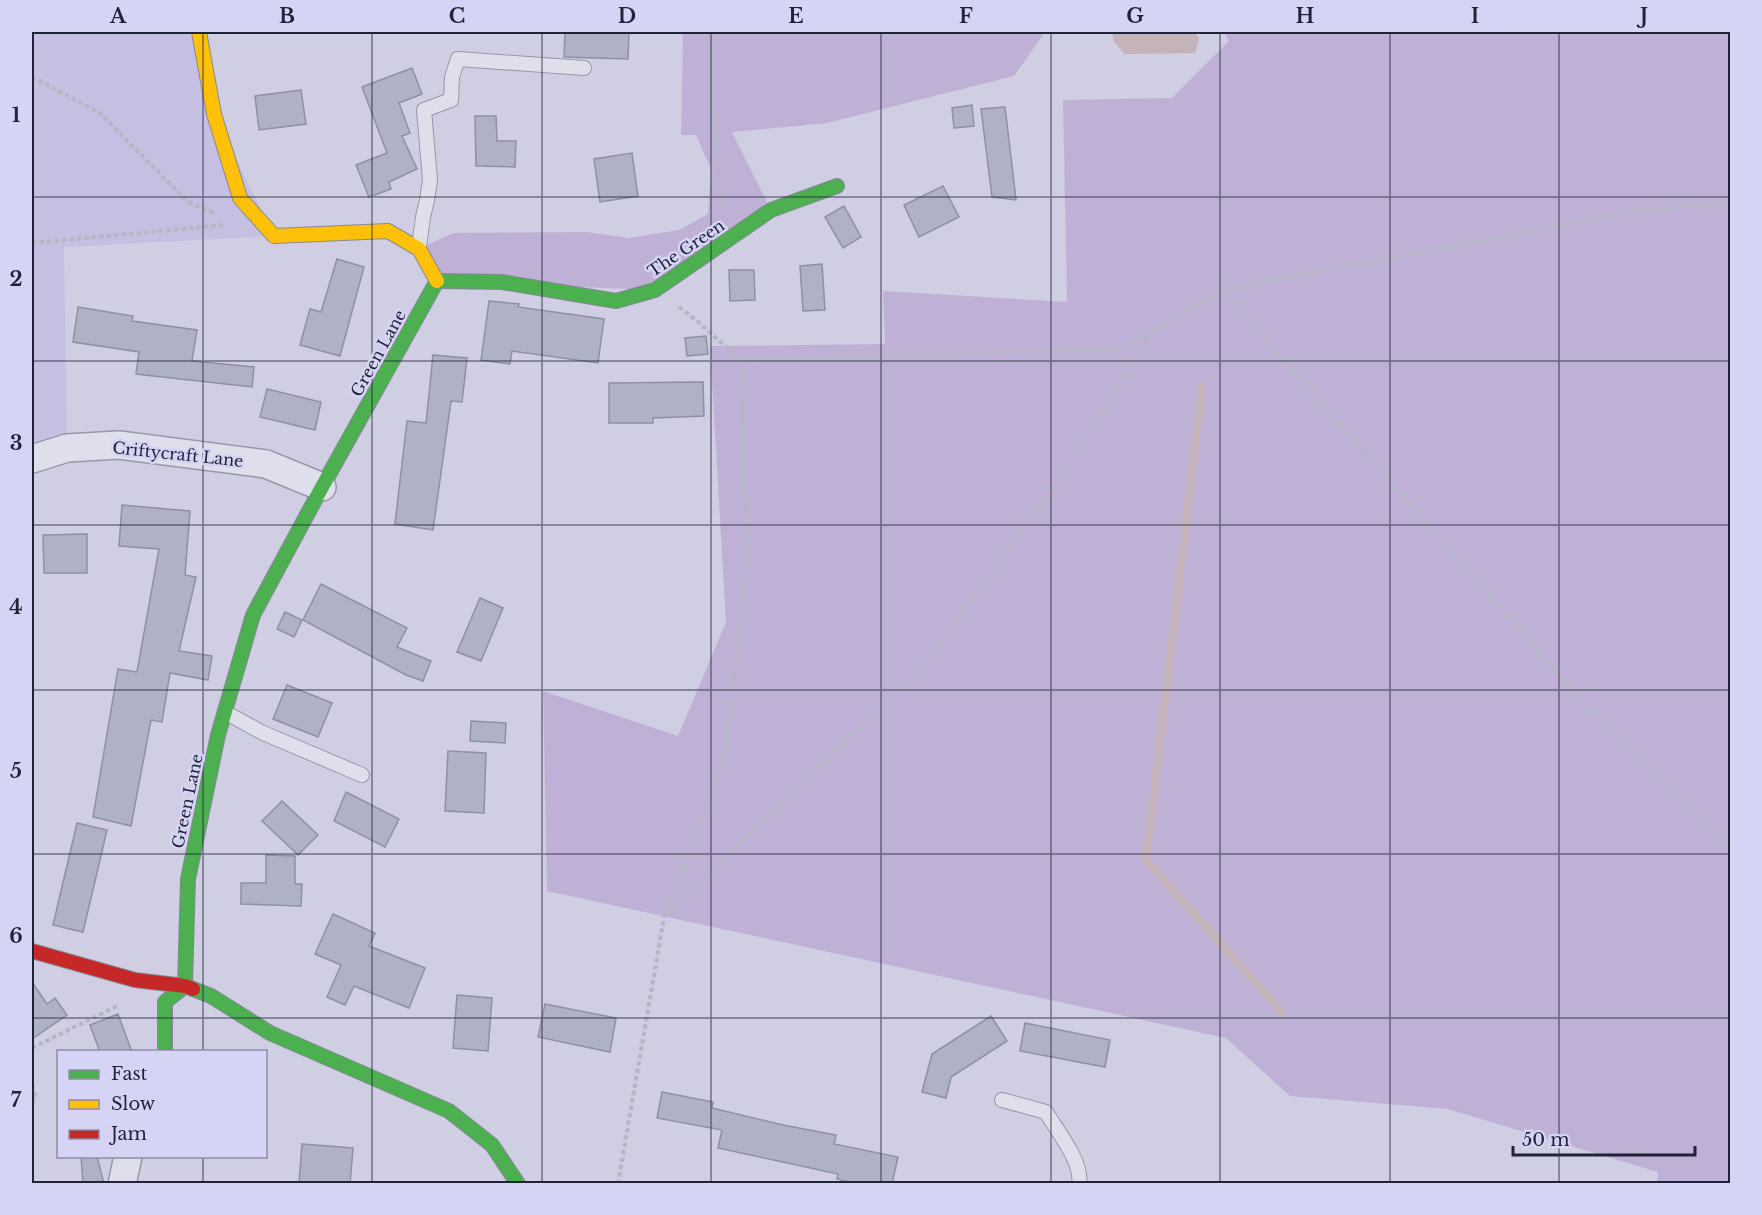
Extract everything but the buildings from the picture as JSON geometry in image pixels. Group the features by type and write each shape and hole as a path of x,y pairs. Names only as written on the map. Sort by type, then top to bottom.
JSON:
{"street":[{"path":"199,32 214,114 240,198 274,236 388,231 419,249 437,281"},
{"name":"The Green","path":"437,281 502,282 616,302 656,290 771,210 837,186"},
{"name":"Green Lane","path":"184,986 188,879 218,735 253,615 437,281"},
{"name":"Criftycraft Lane","path":"32,459 67,448 119,445 266,464 322,487"},
{"path":"32,951 135,980 184,986 212,996 270,1033 449,1111 492,1145 518,1184"},
{"path":"165,1050 165,1002 184,986"},
{"path":"122,1184 128,1158"}],"lane":[{"path":"419,249 430,180 424,110 451,100 452,77 458,59 584,68"},
{"path":"225,712 261,732 362,775"},
{"path":"1002,1100 1046,1112 1077,1164 1079,1184"}],"path":[{"path":"711,32 714,134 727,241"},
{"path":"32,77 100,113 188,202 220,214"},
{"path":"656,290 696,320 741,360 1123,348 1222,290 1636,211 1731,203"},
{"path":"32,243 230,224"},
{"path":"1222,290 1572,690 1731,849"},
{"path":"664,917 923,666 1082,446 1149,333"},
{"path":"618,1184 664,917 726,750 747,558 741,360"},
{"path":"32,1048 138,996 156,982"},
{"path":"32,1085 36,1098 32,1101"}],"shaded area":[{"path":"32,32 199,32 214,114 274,236 64,247 67,448 32,459"},
{"path":"683,32 1045,32 1014,76 827,123 732,132 771,210 655,290 437,281 419,249 453,233 587,232 629,238 679,230 708,214 711,169 696,135 681,135"},
{"path":"1112,32 1194,32 1199,38 1195,53 1125,54 1114,42"},
{"path":"1224,32 1730,32 1730,1183 1657,1183 1658,1172 1448,1109 1290,1096 1226,1038 547,891 543,691 678,736 726,622 710,346 885,344 883,291 1067,302 1063,100 1172,98 1229,41"}],"waterway":[{"path":"1202,386 1146,860 1283,1013"}],"traffic: fast":[{"path":"437,281 502,282 616,301 655,290 771,210 837,186"},
{"path":"185,986 188,879 218,735 253,615 437,281"},
{"path":"165,1050 165,1002 185,986"},
{"path":"193,989 211,996 270,1033 449,1111 492,1145 518,1184"}],"traffic: slow":[{"path":"199,32 214,114 240,198 274,236 388,231 419,249 437,281"}],"traffic: jam":[{"path":"32,951 135,980 193,989"}]}
